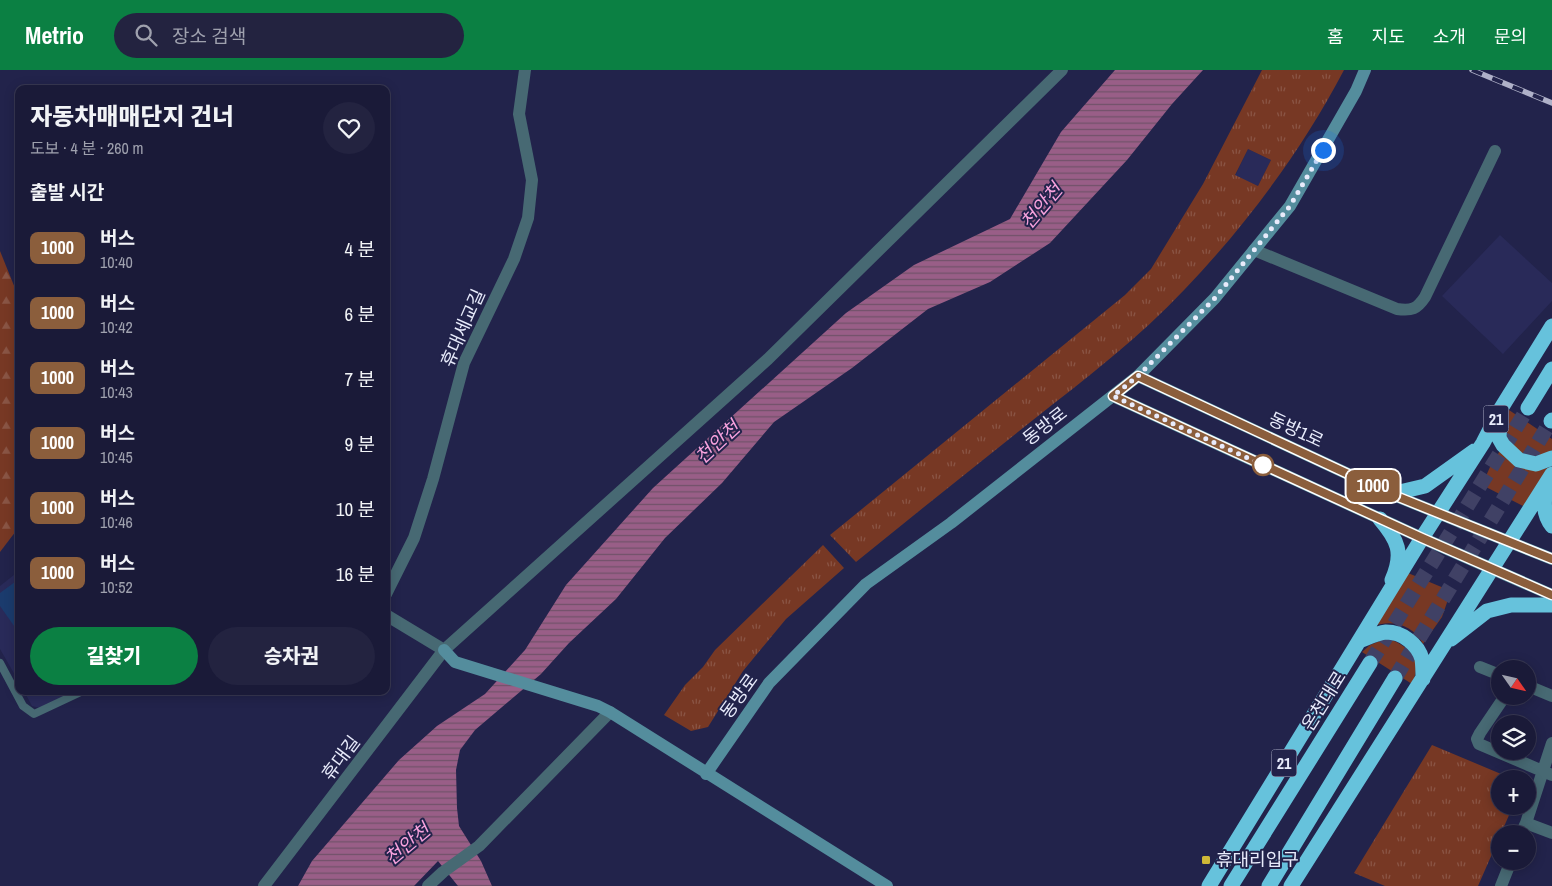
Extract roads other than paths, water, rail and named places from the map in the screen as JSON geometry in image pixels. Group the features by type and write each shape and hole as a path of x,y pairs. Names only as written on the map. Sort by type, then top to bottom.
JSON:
{"highway":[{"name":"21","path":"1209,886 1422,538 1440,513 1483,443 1500,410 1552,326"},
{"name":"21","path":"1528,408 1552,369"},
{"path":"1500,410 1499,438 1510,453 1520,460 1536,464 1552,458"},
{"path":"1391,494 1425,486 1483,443"},
{"path":"1552,475 1543,502 1552,526"},
{"path":"1291,886 1423,679 1490,568 1552,475"},
{"path":"1380,519 1392,533 1399,548 1394,575 1380,607"},
{"path":"1439,650 1488,610 1512,605 1552,605"},
{"path":"1359,641 1386,632 1409,640 1420,653 1423,679"},
{"name":"온천대로","path":"1231,886 1370,663"},
{"path":"1269,886 1395,678"}],"street":[{"name":"휴대세교길","path":"390,586 414,538 433,479 464,362 514,259 528,218 532,180 519,114 525,70"},
{"name":"휴대길","path":"264,886 444,650 768,359 1062,70"},
{"name":"동방로","path":"706,774 769,683 866,584 951,523 1138,376 1215,298 1290,206 1356,91 1365,70"},
{"path":"1254,250 1397,309 1408,310 1419,306 1495,151"},
{"name":"동방1로","path":"1138,376 1391,494 1552,559"},
{"path":"1113,396 1552,596"},
{"path":"390,618 444,650 455,662 598,706 610,712 706,774 888,886"},
{"path":"1480,667 1491,671"},
{"path":"1536,689 1552,696"},
{"path":"1499,705 1480,733 1477,739 1479,744 1547,773"},
{"path":"428,886 443,872 479,846 610,712"},
{"path":"1525,825 1547,773 1552,743"},
{"path":"1536,830 1552,833"},
{"path":"1501,886 1507,870"}],"lane":[{"path":"0,662 15,691"},
{"path":"17,695 23,706 34,714 74,695"}],"water":[{"name":"천안천","path":"1115,70 1203,70 1172,104 1127,160 1050,243 990,282 928,309 852,368 774,422 722,483 665,538 616,599 569,643 541,674 475,730 460,750 456,770 457,808 459,826 481,861 492,886 458,886 438,861 414,886 298,886 312,861 399,760 437,726 485,694 525,650 566,585 653,488 846,313 914,265 1010,219 1061,132"}],"tunnel":[{"path":"1370,663 1528,408"},
{"path":"1395,678 1551,421"}],"railway":[{"path":"1472,70 1552,103"}],"place":[{"name":"휴대리입구","path":"1206,860"}]}
